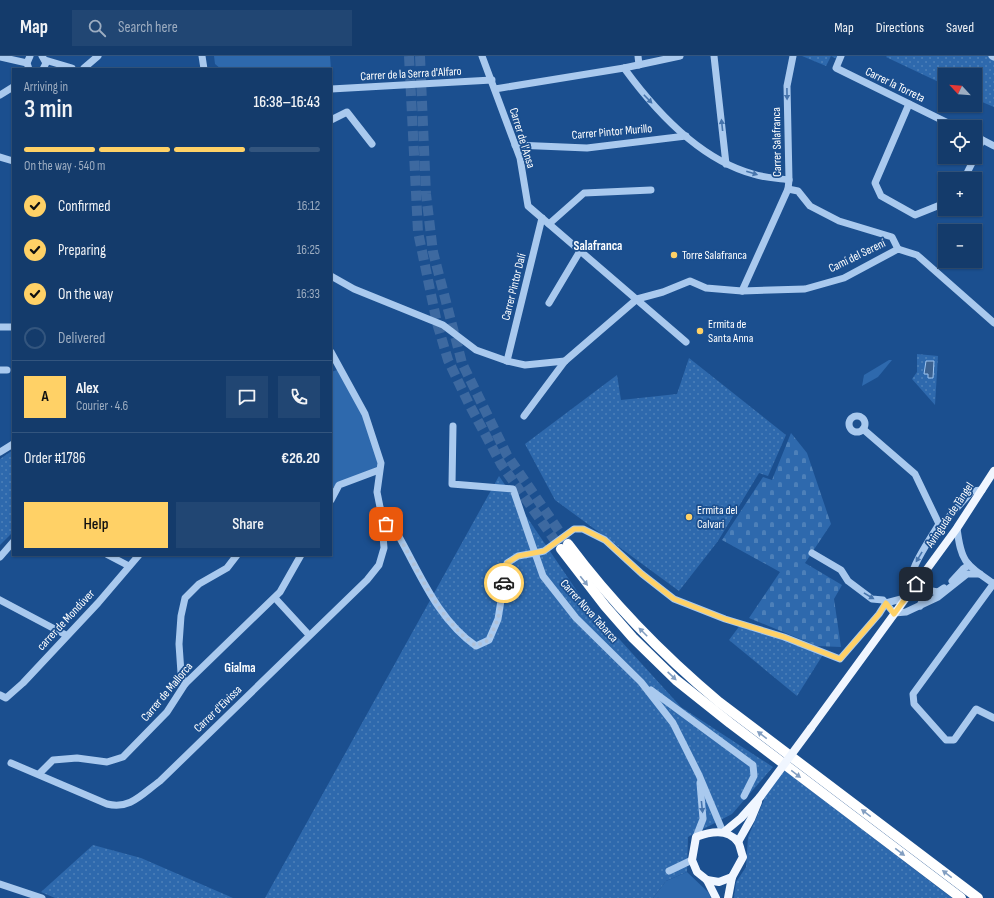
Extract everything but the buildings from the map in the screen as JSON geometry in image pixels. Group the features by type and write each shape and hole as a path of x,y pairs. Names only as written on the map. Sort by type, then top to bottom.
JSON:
{"highway":[{"path":"961,898 730,723 676,680 633,638 605,606 565,547 584,565 628,616 686,674 719,702 978,898"}],"main road":[{"name":"Avinguda de Tàngel","path":"760,797 906,597 918,586 994,471"},
{"path":"724,832 760,797"},
{"path":"738,842 751,819 760,797"},
{"path":"716,898 707,880 697,872 692,860 696,837 708,833 724,832 738,842 743,857 732,877 728,898"},
{"path":"707,880 718,882 732,877"}],"street":[{"path":"0,57 28,66 30,56"},
{"path":"44,58 71,68 78,65 84,68 98,56"},
{"path":"202,56 204,68"},
{"name":"Carrer de l'Ansa","path":"482,56 520,158 528,206 686,342"},
{"path":"638,56 639,65"},
{"path":"495,89 624,68 680,56"},
{"path":"714,56 726,164"},
{"name":"Carrer Salafranca","path":"742,291 788,189 787,86 793,56"},
{"name":"Carrer la Torreta","path":"841,56 836,68 942,120"},
{"path":"624,68 645,97 686,136 709,154 726,164 754,174 789,180"},
{"name":"Carrer de la Serra d'Alfaro","path":"332,89 492,80"},
{"path":"0,95 12,88"},
{"path":"909,104 875,183 882,196 915,215 938,206"},
{"path":"332,120 347,112 372,144"},
{"name":"Carrer Pintor Murillo","path":"515,145 587,148 686,136"},
{"path":"982,140 994,146"},
{"path":"0,157 12,161"},
{"path":"788,189 798,191 810,206 839,221 892,237 898,249"},
{"path":"549,224 584,193 651,190"},
{"name":"Carrer Pintor Dalí","path":"507,361 542,218"},
{"name":"Camí del Serení","path":"637,299 663,292 690,281 706,288 742,291 805,289 844,278 898,249 916,255 994,323"},
{"path":"549,303 580,251"},
{"path":"332,277 354,288 443,325 476,350 507,361 524,365 565,361"},
{"path":"524,416 565,361 637,299"},
{"path":"0,327 12,326"},
{"path":"332,354 365,414 381,463 379,470 378,499 386,524 394,528 425,586 449,622 465,638 476,646 489,640 498,619 507,563 518,556 544,551 574,529 583,529 605,540 642,574 674,599 725,619 784,637 840,659 879,614 884,602"},
{"name":"Carrer Nova Tabarca","path":"453,426 452,484 513,489 543,576 576,618 644,685 673,723 699,775 724,832"},
{"path":"863,429 915,474 939,524"},
{"path":"0,452 12,445"},
{"path":"332,488 379,470"},
{"path":"332,498 339,485"},
{"path":"812,553 841,570 848,580 872,599 884,602 906,597 908,584 914,567 939,524 945,521 972,491 982,490"},
{"name":"Carrer d'Eivissa","path":"11,763 40,774 107,804 118,807 128,804 160,782 367,580 379,565 384,548 383,536 386,524"},
{"path":"957,528 960,552 969,565 994,584 913,694 914,704 946,740 954,740 976,709 994,718"},
{"path":"0,557 12,543"},
{"path":"110,556 130,566"},
{"name":"carrer de Mondúver","path":"3,696 23,682 138,556"},
{"path":"185,684 181,673 179,644 180,616 185,598 199,584 227,568 236,556"},
{"name":"Carrer de Mallorca","path":"40,774 53,760 77,758 107,762 123,757 167,712 185,684 275,598 300,556"},
{"path":"918,586 938,592 950,584 963,569 969,565"},
{"path":"884,602 894,614 906,612 920,606 949,589 957,580 968,574 980,574"},
{"path":"918,586 923,599 920,606"},
{"path":"275,598 309,635"},
{"path":"0,600 66,635"},
{"path":"644,685 753,765 754,776 744,796"},
{"path":"696,837 703,819 699,775"},
{"path":"670,871 692,860"},
{"path":"1,887 42,898"}],"green space":[{"path":"214,56 330,56 331,68 220,68 215,64"},
{"path":"802,56 831,56 826,66"},
{"path":"831,56 841,56 839,60"},
{"path":"994,56 994,107 982,102 982,68 938,68 938,82 886,57"},
{"path":"917,354 938,356 935,405 912,379 917,372"},
{"path":"689,358 786,435 768,476 759,473 718,541 679,591 555,500 525,444 617,375 621,400 677,394"},
{"path":"889,360 892,360 878,377 862,386 864,375"},
{"path":"340,369 365,414 381,463 379,470 332,488 332,372"},
{"path":"791,433 807,453 831,524 805,563 842,585 834,599 841,647 817,646 749,618 780,572 722,540 763,477 772,480"},
{"path":"12,451 12,533 0,545 0,459"},
{"path":"499,476 581,597 681,707 773,767 732,814 688,837 687,872 666,881 653,898 265,898"},
{"path":"741,624 824,653 797,696 729,640"},
{"path":"784,770 952,898 734,898 736,882 746,867 748,837 764,800 764,794"},
{"path":"93,845 141,858 233,898 55,898 41,892"},
{"path":"687,872 708,892 711,898 653,898 666,881"}],"shaded area":[{"path":"926,361 934,361 933,378 928,378 928,374 924,374"}],"tunnel":[{"path":"409,56 418,232 437,323 448,360 469,404 501,464 561,549"},
{"path":"420,56 426,194 433,252 462,363 507,455 568,544"}],"way so far":[{"path":"386,524 394,528 425,586 449,622 465,638 476,646 489,640 498,619 504,583"}],"place":[{"name":"Torre Salafranca","path":"674,255"},
{"name":"Ermita de Santa Anna","path":"700,331"},
{"name":"Ermita del Calvari","path":"689,517"}],"district":[{"name":"Salafranca","path":"598,246"},
{"name":"Gialma","path":"240,668"}],"route":[{"path":"504,583 507,563 518,556 544,551 574,529 583,529 605,540 642,574 674,599 725,619 784,637 840,659 879,614 886,603 894,614 916,584"}]}
